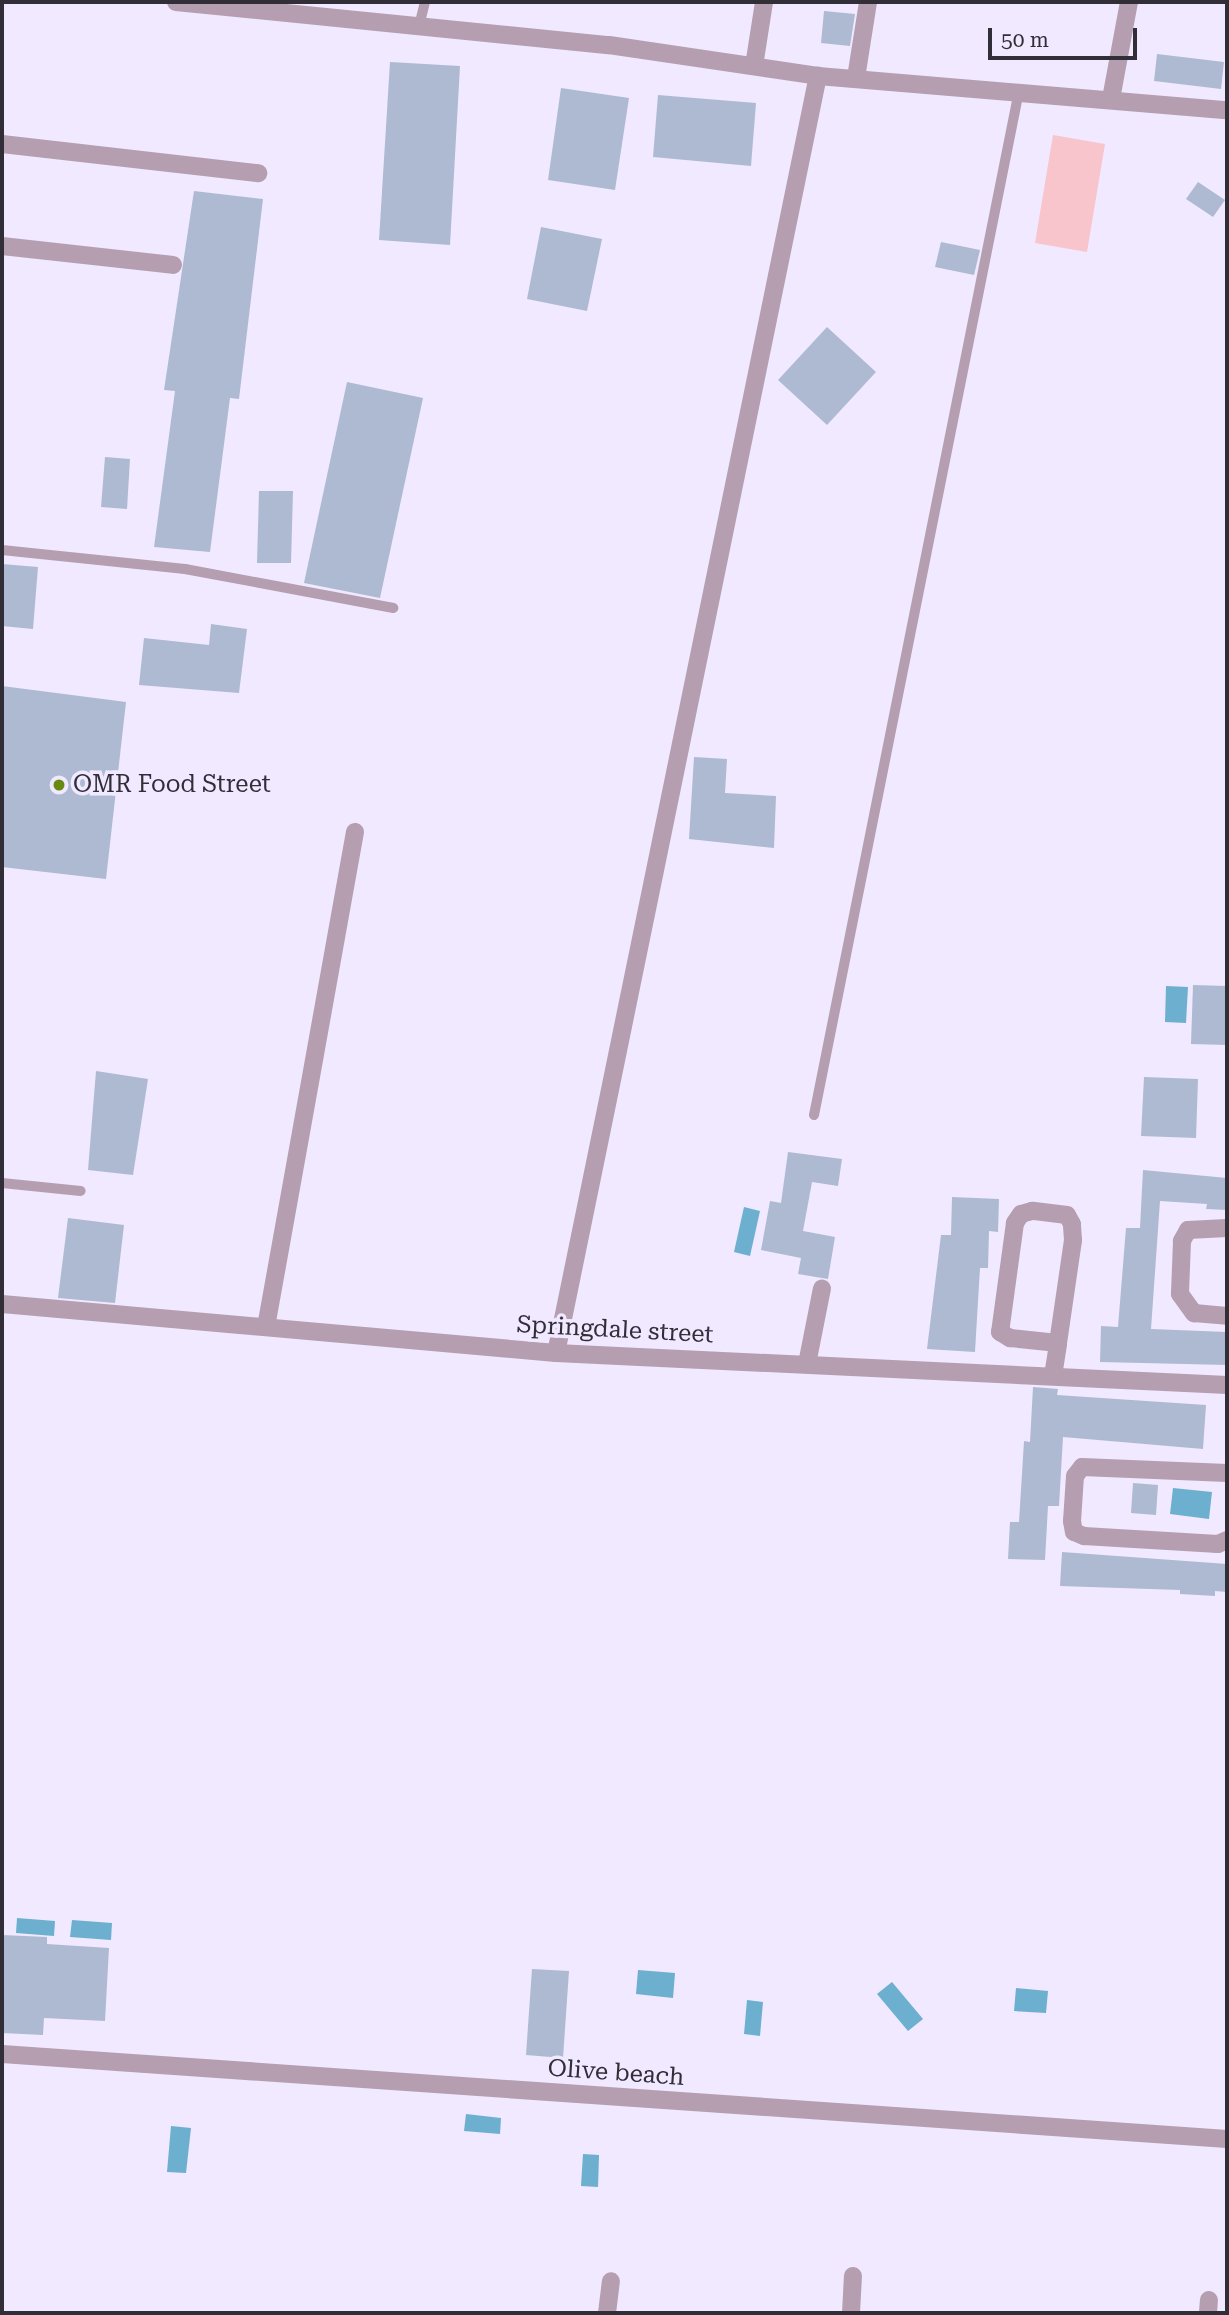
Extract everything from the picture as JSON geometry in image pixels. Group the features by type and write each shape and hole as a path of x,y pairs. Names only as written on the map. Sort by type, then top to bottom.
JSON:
{"street":[{"path":"176,2 609,45 818,76 1227,110"},
{"path":"754,66 764,2"},
{"path":"856,78 868,2"},
{"path":"1111,99 1129,2"},
{"path":"556,1353 818,76"},
{"path":"2,144 258,173"},
{"path":"2,246 173,265"},
{"path":"266,1327 355,832"},
{"path":"1053,1376 1058,1343 1072,1224 1067,1215 1032,1211 1021,1214 1015,1223 1000,1332 1010,1338 1058,1343"},
{"path":"1227,1228 1188,1230 1182,1241 1180,1294 1194,1313 1227,1316"},
{"path":"807,1364 822,1288"},
{"name":"Springdale street","path":"2,1304 556,1353 1227,1385"},
{"path":"1227,1473 1082,1467 1075,1476 1072,1521 1074,1532 1084,1536 1218,1544 1227,1541"},
{"name":"Olive beach","path":"2,2054 1227,2138"},
{"path":"851,2313 853,2276"},
{"path":"607,2313 611,2281"}],"lane":[{"path":"419,26 425,2"},
{"path":"814,1115 1019,91"},
{"path":"2,550 185,569 393,608"},
{"path":"2,1183 81,1191"}],"shaded area":[{"path":"1053,135 1105,144 1087,252 1035,243"}],"water":[{"path":"1166,986 1188,987 1186,1023 1165,1022"},
{"path":"744,1207 760,1211 750,1256 734,1252"},
{"path":"1173,1488 1212,1492 1209,1519 1170,1514"},
{"path":"17,1918 55,1921 54,1936 16,1933"},
{"path":"72,1920 112,1923 111,1940 70,1937"},
{"path":"638,1970 675,1973 673,1998 636,1994"},
{"path":"892,1982 923,2019 908,2031 877,1994"},
{"path":"1016,1988 1048,1991 1046,2013 1014,2011"},
{"path":"747,2000 763,2002 760,2036 744,2034"},
{"path":"466,2114 501,2118 500,2134 464,2131"},
{"path":"171,2126 191,2128 186,2173 167,2172"},
{"path":"583,2154 599,2155 598,2187 581,2186"}],"building":[{"path":"824,11 855,14 850,46 821,43"},
{"path":"1157,54 1224,62 1221,89 1154,81"},
{"path":"390,62 460,66 450,245 379,240"},
{"path":"561,88 629,98 615,190 548,180"},
{"path":"658,95 756,103 751,166 653,157"},
{"path":"1198,182 1225,200 1213,217 1186,199"},
{"path":"194,191 263,199 239,399 230,398 210,552 154,547 175,391 164,390"},
{"path":"541,227 602,239 587,311 527,299"},
{"path":"941,242 980,250 974,275 935,267"},
{"path":"827,327 876,372 827,425 778,380"},
{"path":"347,382 423,398 380,598 304,583"},
{"path":"105,457 130,459 127,509 101,507"},
{"path":"259,491 293,491 291,563 257,563"},
{"path":"2,564 38,567 33,629 2,626"},
{"path":"211,624 247,629 239,693 139,685 144,638 209,645"},
{"name":"OMR Food Street","path":"2,686 126,702 106,879 2,867"},
{"path":"694,757 727,759 725,793 776,796 774,848 689,839"},
{"path":"1193,985 1227,986 1227,1045 1191,1044"},
{"path":"96,1071 148,1079 133,1175 88,1170"},
{"path":"1144,1077 1198,1079 1196,1138 1141,1136"},
{"path":"788,1152 842,1159 838,1186 812,1182 803,1231 835,1237 828,1279 798,1274 801,1258 761,1250 770,1201 781,1203"},
{"path":"1143,1170 1227,1178 1227,1210 1206,1209 1207,1204 1160,1201 1151,1329 1227,1332 1227,1365 1100,1362 1101,1326 1118,1327 1126,1228 1140,1228"},
{"path":"952,1197 999,1199 998,1232 989,1231 988,1268 980,1268 975,1352 927,1349 941,1235 951,1235"},
{"path":"68,1218 124,1225 115,1303 58,1298"},
{"path":"1033,1387 1058,1389 1057,1395 1206,1405 1203,1449 1063,1437 1059,1506 1048,1506 1045,1560 1008,1559 1010,1522 1019,1522 1024,1441 1030,1442"},
{"path":"1133,1483 1158,1485 1156,1515 1131,1513"},
{"path":"1062,1552 1227,1564 1227,1592 1215,1591 1215,1596 1180,1594 1180,1590 1060,1586"},
{"path":"2,1935 47,1937 47,1944 109,1948 105,2021 44,2018 43,2035 2,2033"},
{"path":"532,1969 569,1971 563,2058 526,2055"}],"place":[{"name":"OMR Food Street","path":"59,785"}]}
